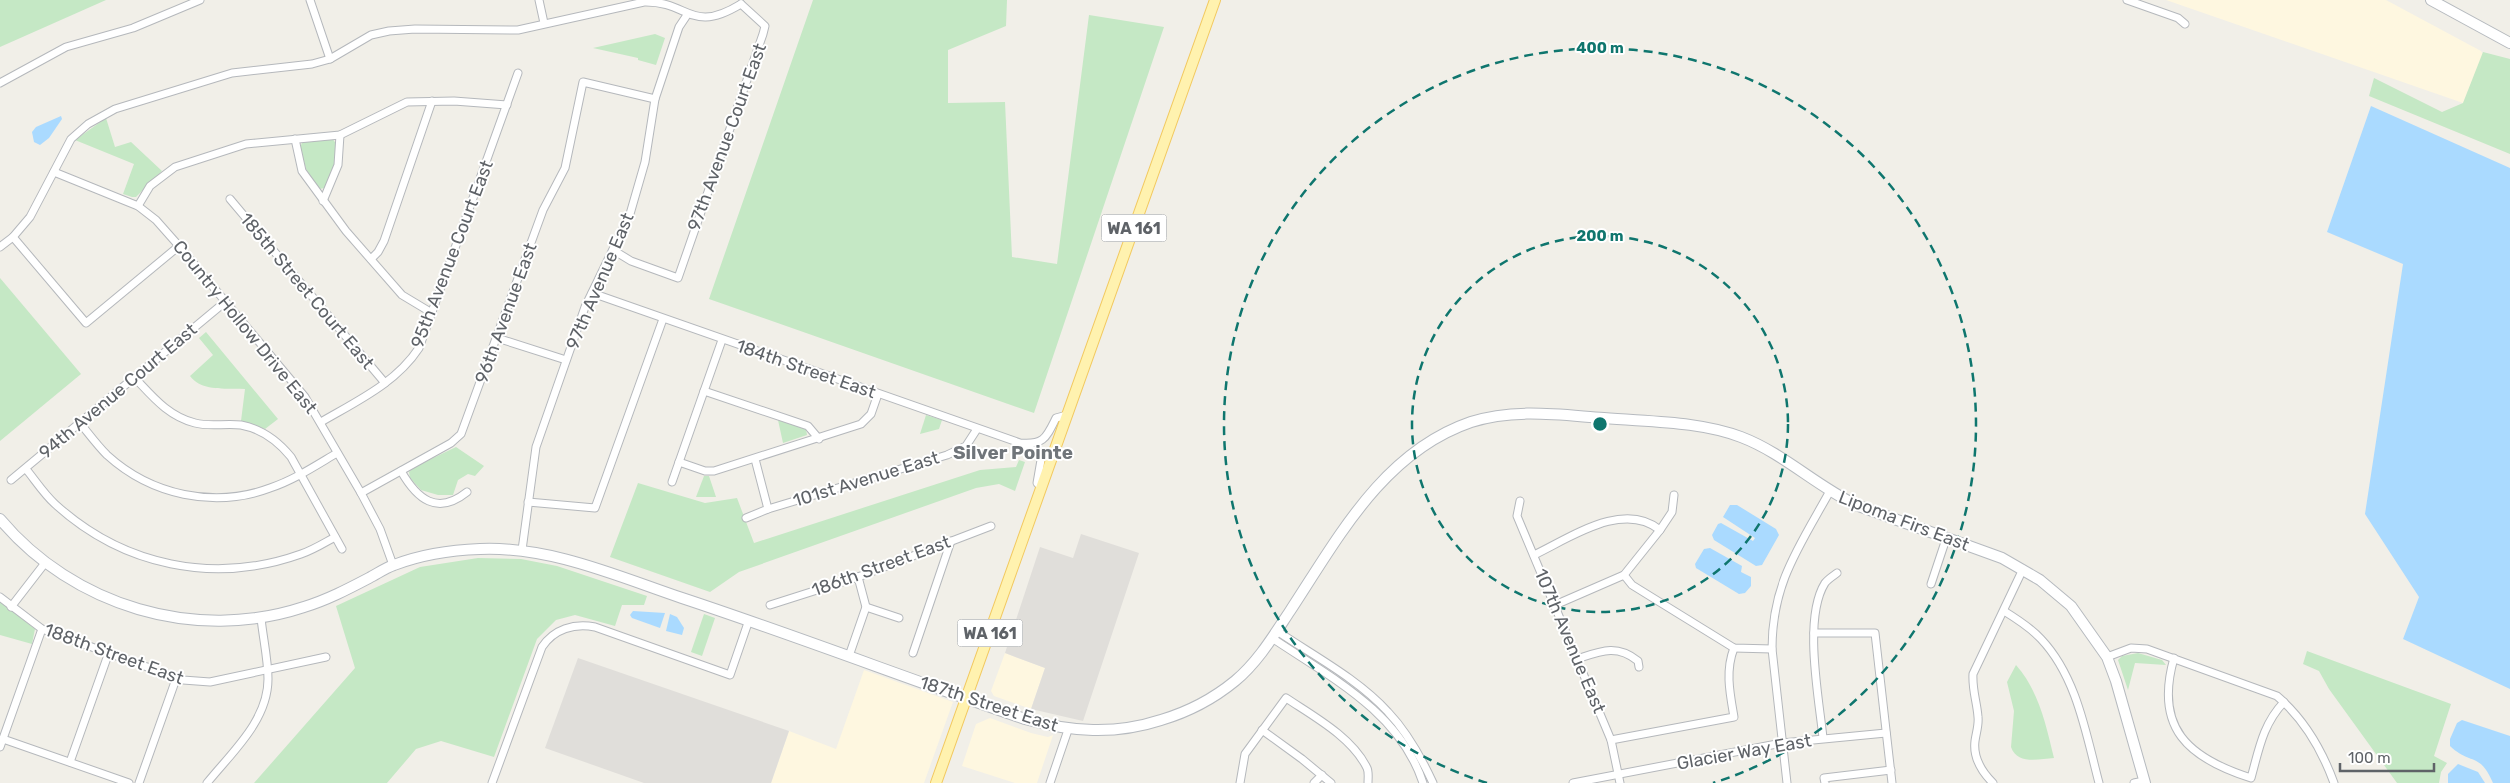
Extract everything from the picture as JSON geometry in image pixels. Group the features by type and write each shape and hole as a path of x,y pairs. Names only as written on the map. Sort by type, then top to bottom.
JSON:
{"main road":[{"name":"WA 161","path":"936,783 1215,0"}],"street":[{"path":"0,83 66,47 133,28 200,0"},
{"path":"310,0 330,59"},
{"path":"539,0 544,23"},
{"path":"2127,0 2178,18 2185,24"},
{"path":"2431,0 2510,43"},
{"path":"0,247 13,237 30,217 71,139 88,124 115,109 232,73 312,64 330,59 371,35 389,31 416,29 518,30 644,2 665,3 687,15 704,18 719,16 742,2"},
{"name":"97th Avenue Court East","path":"613,250 631,261 678,278 765,26 742,2"},
{"name":"97th Avenue East","path":"522,550 536,447 585,307 613,250 639,187 655,99 678,27 687,15"},
{"name":"95th Avenue Court East","path":"321,422 401,372 411,360 426,333 518,73"},
{"name":"96th Avenue East","path":"361,493 451,443 461,434 543,210 565,168 583,82 655,99"},
{"path":"371,259 378,252 384,241 432,101"},
{"path":"138,206 150,186 175,167 246,144 340,135 407,102 488,102 507,105"},
{"path":"323,201 338,165 340,135"},
{"path":"295,139 302,172 323,201 402,295 432,312"},
{"name":"Country Hollow Drive East","path":"54,172 138,206 156,220 179,246 305,397 321,422 380,529 393,565"},
{"name":"185th Street Court East","path":"230,199 385,383"},
{"path":"13,237 86,323 179,246"},
{"name":"184th Street East","path":"592,294 1020,443 1033,450 1041,460 1037,482 1042,488"},
{"name":"94th Avenue Court East","path":"11,480 225,302"},
{"path":"528,502 595,508 663,319"},
{"path":"497,338 566,360"},
{"path":"672,482 722,340"},
{"path":"135,378 160,406 184,419 210,426 240,425 262,432 283,446 301,474 342,549"},
{"path":"704,391 808,426 818,439"},
{"path":"679,462 705,471 732,467 862,424 871,414 878,394"},
{"name":"Lipoma Firs East","path":"1513,414 1551,414 1708,428 1739,436 1768,448 1830,491 1856,505 2002,558 2023,569 2058,594 2071,606 2107,656 2116,681 2141,782"},
{"name":"187th Street East","path":"0,519 17,539 45,563 92,592 136,609 164,616 209,621 261,618 314,604 341,593 393,565 459,551 522,550 562,558 750,620 1025,719 1068,730 1106,731 1147,725 1191,709 1235,681 1274,635 1347,524 1388,473 1430,441 1472,422 1513,414"},
{"name":"184th Street East","path":"1020,443 1034,444 1044,440 1056,418 1067,415"},
{"path":"80,423 106,454 123,468 158,487 178,494 210,498 249,495 269,489 301,474 337,453"},
{"name":"101st Avenue East","path":"746,518 768,508 947,455 966,446 977,429"},
{"path":"755,459 768,508"},
{"path":"26,469 53,502 92,533 114,546 167,564 222,570 245,569 303,554 335,537"},
{"path":"401,471 414,493 430,502 452,502 467,492"},
{"path":"1786,783 1772,649 1772,631 1777,596 1790,561 1830,491"},
{"path":"1555,605 1624,575 1672,512 1674,495"},
{"name":"107th Avenue East","path":"1520,501 1517,516 1611,740 1620,783"},
{"path":"1534,555 1597,526 1622,518 1638,519 1652,523 1660,530"},
{"name":"186th Street East","path":"770,605 858,577 990,526"},
{"path":"1931,584 1946,539"},
{"path":"913,653 951,541"},
{"path":"12,607 45,563"},
{"path":"1993,783 1981,767 1976,754 1975,742 1978,716 1972,688 1973,674 2023,569"},
{"path":"1823,738 1813,642 1816,614 1826,583 1837,573"},
{"path":"1624,575 1632,585 1734,648 1772,649"},
{"path":"849,656 866,607 858,577"},
{"name":"188th Street East","path":"0,597 42,629 176,679 210,682 326,657"},
{"path":"866,607 899,618"},
{"path":"2004,611 2041,638 2055,658 2080,712 2099,783"},
{"path":"207,783 261,714 268,690 268,670 261,618"},
{"path":"492,783 542,647 556,632 574,626 595,626 730,675 750,620"},
{"path":"0,748 42,629"},
{"path":"1814,633 1875,633 1892,783"},
{"path":"1274,635 1340,683 1382,717 1410,754 1423,783"},
{"path":"1274,635 1358,686 1388,712 1415,747 1433,783"},
{"path":"1611,740 1734,717 1729,679 1730,658 1734,648"},
{"path":"2107,656 2131,648 2147,649 2269,691 2284,702 2304,725 2328,765 2334,783"},
{"path":"1577,658 1605,651 1620,650 1638,661 1639,667"},
{"path":"70,762 108,655"},
{"path":"2174,658 2169,676 2168,708 2182,738 2198,755 2214,765 2251,778 2265,728 2272,715 2284,702"},
{"path":"139,783 176,679"},
{"path":"1240,783 1245,754 1286,698 1320,721 1353,748 1368,769 1368,783"},
{"path":"1052,782 1068,730"},
{"path":"1262,730 1331,783"},
{"name":"Glacier Way East","path":"1573,783 1782,743 1886,733"},
{"path":"3,739 129,783"},
{"path":"1825,780 1890,770"},
{"path":"1314,783 1322,775"}],"shaded area":[{"path":"2166,0 2386,0 2481,51 2483,54 2463,103"},
{"path":"1081,534 1139,553 1083,721 1031,709 1045,668 1005,653 1040,547 1073,558"},
{"path":"1005,653 1045,668 1031,709 994,696 991,691"},
{"path":"578,658 789,731 771,783 644,783 545,748"},
{"path":"864,670 953,702 924,783 771,783 789,731 836,749"},
{"path":"990,718 1031,733 1048,737 1053,735 1037,783 1015,783 962,766 976,724"}],"green space":[{"path":"0,0 106,0 0,47"},
{"path":"813,0 1007,0 1006,26 948,50 948,103 1005,102 1012,257 1057,264 1089,15 1164,27 1034,413 709,299"},
{"path":"655,34 665,38 656,65 638,60 638,58 593,48"},
{"path":"2483,52 2510,59 2510,154 2369,96 2374,78 2442,112 2463,103"},
{"path":"106,118 115,147 131,142 162,171 136,197 123,194 134,164 75,140"},
{"path":"332,138 337,145 334,166 325,188 319,189 306,169 300,147 303,141"},
{"path":"0,278 81,374 0,441"},
{"path":"206,332 278,419 265,429 241,421 245,389 208,387 201,385 190,376 213,355 199,338"},
{"path":"926,415 942,420 939,429 920,434"},
{"path":"778,420 806,429 807,435 783,443"},
{"path":"456,447 484,466 475,476 468,474 458,480 453,495 438,495 421,490 410,478 409,472 412,468"},
{"path":"1019,460 1025,462 1015,491 999,484 976,488 739,572 710,592 610,557 638,483 705,503 737,498 754,543 980,470 1016,467"},
{"path":"704,476 709,476 716,497 696,497"},
{"path":"478,558 521,559 557,566 647,596 644,605 622,605 615,626 575,615 556,620 537,639 494,757 441,741 416,749 387,783 254,783 355,668 336,606 420,567"},
{"path":"0,601 35,629 32,644 0,635"},
{"path":"704,614 715,618 702,656 691,652"},
{"path":"2307,651 2451,704 2434,756 2447,763 2441,772 2439,783 2397,783 2329,689 2319,671 2303,664"},
{"path":"2138,653 2162,660 2166,665 2135,663 2128,690 2118,660 2122,656"},
{"path":"2016,665 2031,686 2041,709 2054,758 2023,759 2014,753 2011,747 2014,711 2007,682"}],"water":[{"path":"2371,106 2510,168 2510,689 2403,639 2419,597 2365,514 2403,264 2327,232"},
{"path":"61,116 62,119 49,138 40,145 34,142 32,132 36,127"},
{"path":"1730,505 1737,505 1776,529 1779,535 1762,565 1756,566 1714,540 1712,535 1718,524 1721,523 1753,541 1755,538 1723,517"},
{"path":"1710,548 1742,566 1741,572 1751,577 1751,586 1745,593 1739,594 1696,568 1695,564 1704,549"},
{"path":"633,611 665,613 660,628 632,618 630,615"},
{"path":"670,614 677,617 684,628 682,635 666,631"},
{"path":"2462,720 2510,736 2510,783 2493,783 2484,767 2450,746 2450,739 2457,723"},
{"path":"2458,764 2478,772 2485,783 2448,783 2448,774"}],"district":[{"name":"Silver Pointe","path":"1013,452"}]}
